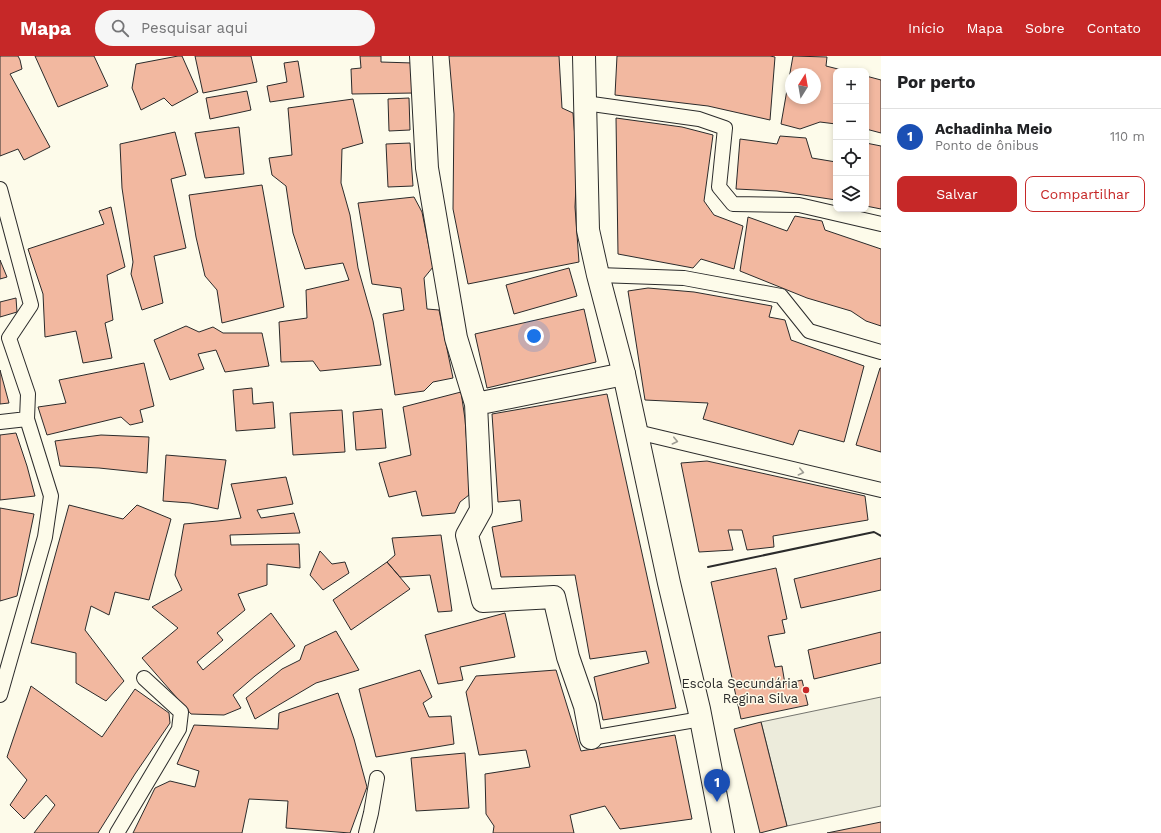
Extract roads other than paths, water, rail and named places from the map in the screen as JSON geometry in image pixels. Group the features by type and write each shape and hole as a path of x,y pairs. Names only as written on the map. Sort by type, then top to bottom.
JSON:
{"street":[{"path":"421,56 427,168 456,338 476,404 480,510 467,535 483,601 554,597 568,657 585,706 591,738"},
{"path":"584,56 588,230 637,432 669,583 701,719 723,833"},
{"path":"476,404 624,374"}],"lane":[{"path":"585,103 699,119 725,128 719,187 733,204 799,205 881,224"},
{"path":"0,189 31,305 8,338 28,394 27,419 51,496 45,538 0,695"},
{"path":"598,275 684,278 781,296 809,331 881,352"},
{"path":"0,422 27,419"},
{"path":"637,432 881,490"},
{"path":"117,833 179,729 181,712 144,678"},
{"path":"591,738 701,719"},
{"path":"366,833 377,778"}],"place":[{"name":"Escola Secundária Regina Silva","path":"806,690"},
{"name":"Achadinha Meio","path":"717,802"}]}
